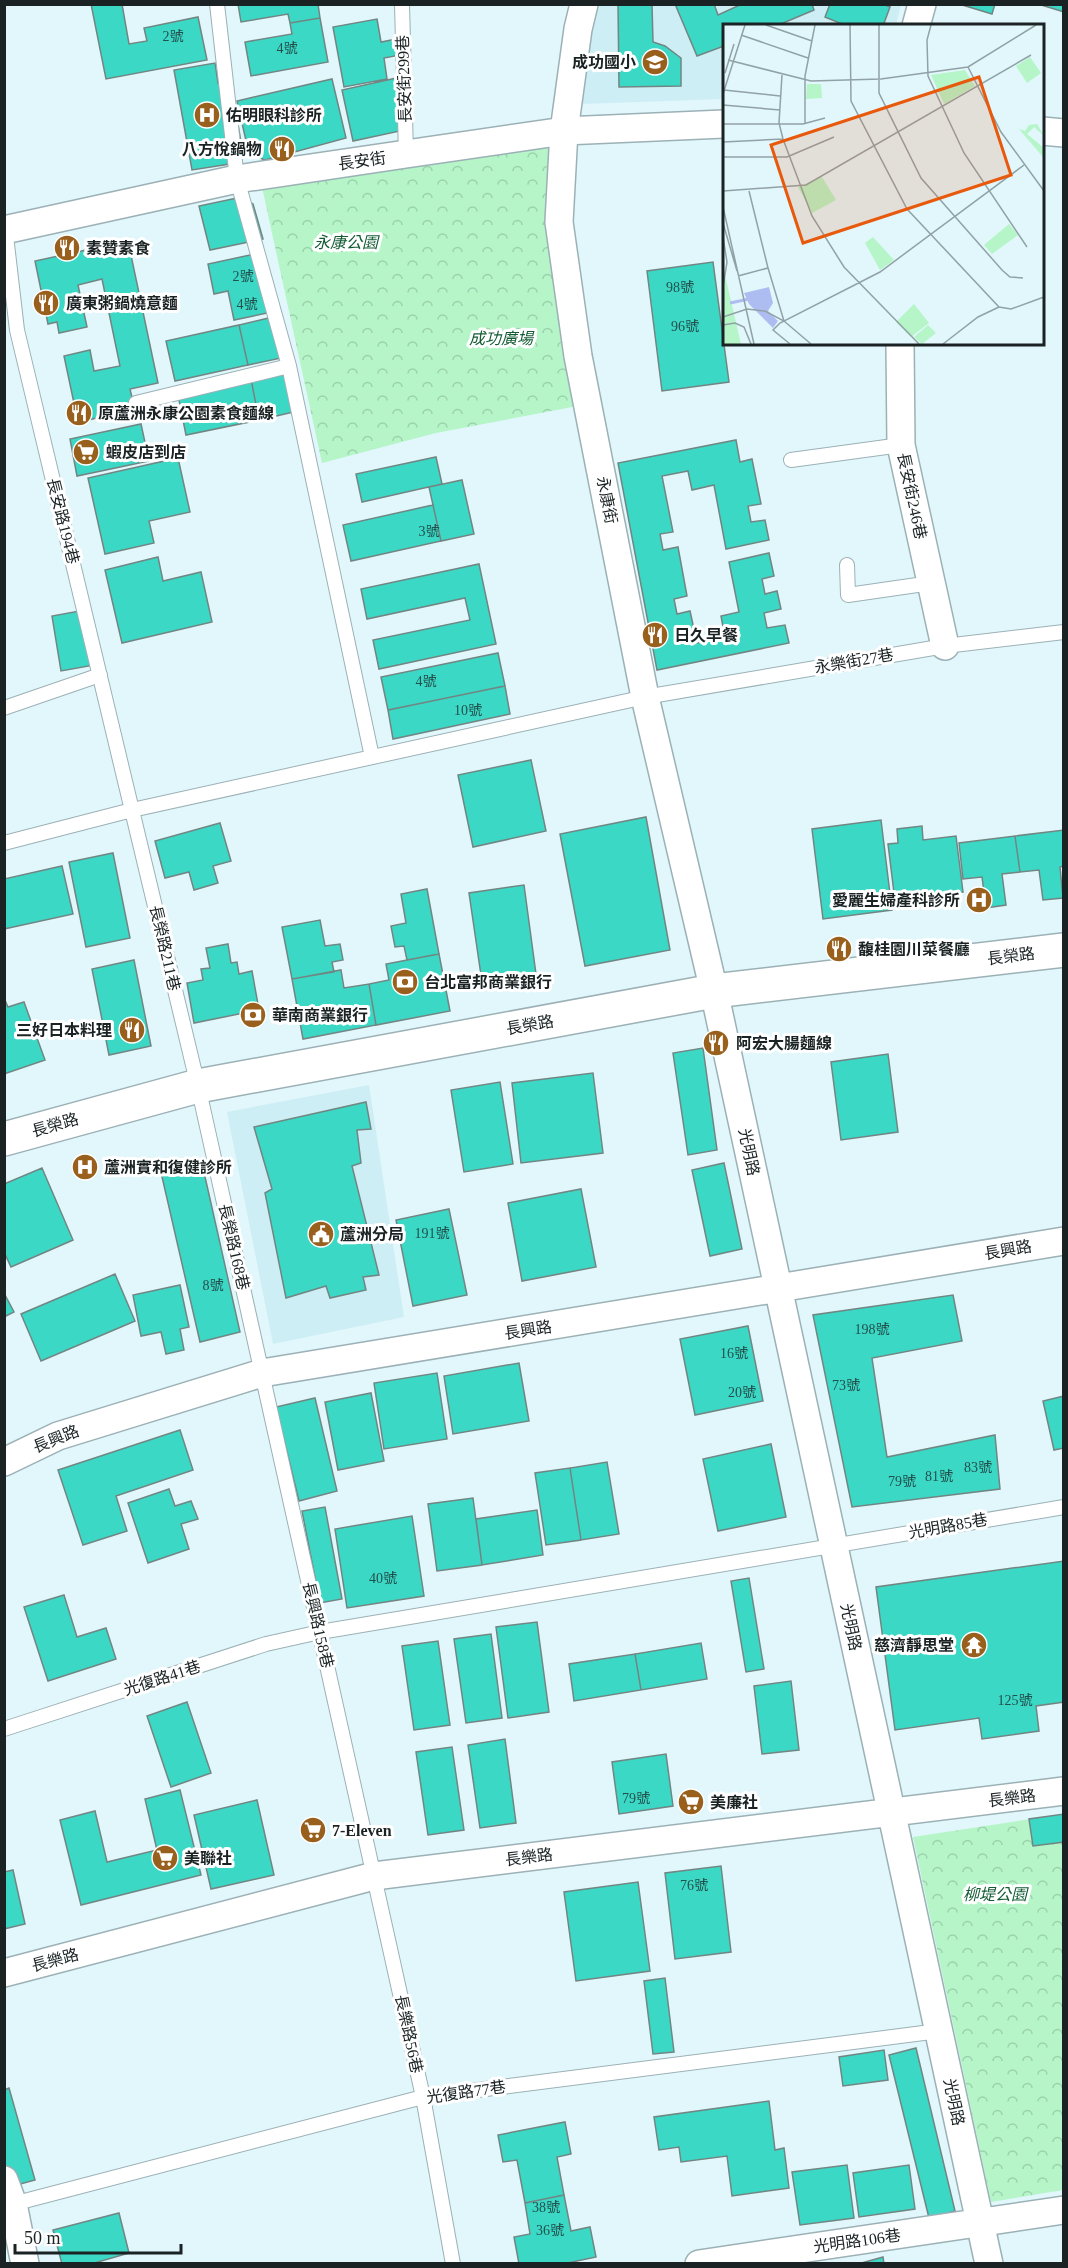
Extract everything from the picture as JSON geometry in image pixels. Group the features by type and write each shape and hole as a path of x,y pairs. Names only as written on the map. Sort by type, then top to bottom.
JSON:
{"street":[{"name":"永康街","path":"584,4 578,28 564,131 559,222 578,356 645,697 714,991"},
{"path":"917,24 922,4"},
{"name":"長安街","path":"5,228 237,179 564,131 723,124"},
{"path":"1044,131 1064,133"},
{"name":"長安街246巷","path":"900,345 901,445 945,646"},
{"name":"長榮路","path":"4,1139 198,1086 714,991 1064,950"},
{"name":"光明路","path":"714,991 989,2264"},
{"name":"長興路","path":"4,1462 58,1436 262,1373 1064,1241"},
{"name":"長樂路","path":"4,1973 374,1876 1064,1791"},
{"path":"7,2197 25,2264"},
{"name":"光明路106巷","path":"702,2263 1064,2210"}],"lane":[{"path":"218,4 237,179 289,366 372,757"},
{"name":"長安街299巷","path":"402,4 406,154"},
{"name":"長安路194巷","path":"5,228 17,330 132,810"},
{"path":"136,403 289,366"},
{"path":"791,460 901,445"},
{"path":"847,565 848,595 931,583"},
{"name":"永樂街27巷","path":"4,843 132,810 645,697 945,646 1064,632"},
{"path":"4,708 100,675"},
{"name":"長榮路211巷","path":"132,810 198,1086"},
{"name":"長榮路168巷","path":"198,1086 262,1373"},
{"name":"長興路158巷","path":"262,1373 374,1876"},
{"name":"光明路85巷","path":"320,1632 1064,1507"},
{"name":"光復路41巷","path":"4,1729 266,1644 320,1632"},
{"name":"長樂路56巷","path":"374,1876 423,2097 453,2264"},
{"name":"光復路77巷","path":"7,2197 423,2097 939,2031"}],"shaded area":[{"name":"成功國小","path":"594,5 901,5 896,24 723,24 723,99 581,104"},
{"path":"369,1085 404,1317 273,1344 227,1112"}],"green space":[{"path":"564,131 588,404 436,433 322,463 262,187"},
{"name":"柳堤公園","path":"1063,1814 1063,2190 991,2202 913,1837"}],"building":[{"path":"91,4 122,4 129,44 147,41 144,28 198,17 207,60 106,79"},
{"path":"238,4 318,4 320,18 290,23 288,14 241,22"},
{"path":"618,4 652,4 653,42 665,46 681,58 681,86 619,87"},
{"path":"675,4 714,4 718,15 742,4 812,4 814,10 781,24 723,24 723,46 697,56"},
{"path":"830,4 883,4 890,7 884,24 842,24 825,17"},
{"path":"959,4 995,4 992,14"},
{"path":"1038,4 1064,4 1064,12"},
{"path":"320,18 328,62 251,76 245,42 292,34 290,23"},
{"path":"377,19 381,42 397,39 400,55 384,58 387,79 344,87 333,27"},
{"path":"215,63 218,83 230,80 243,153 230,164 192,170 174,70"},
{"path":"401,77 400,131 353,141 342,90"},
{"path":"332,79 346,138 265,160 249,154 237,101"},
{"path":"237,198 253,204 263,239 210,250 199,206"},
{"path":"128,241 158,383 130,389 135,410 78,422 64,356 90,350 94,371 120,366 102,279 78,285 87,327 59,333 57,322 48,324 35,261"},
{"path":"264,252 277,311 234,320 228,291 214,294 208,264"},
{"path":"713,262 729,382 662,391 647,271"},
{"path":"277,316 286,357 248,365 239,325"},
{"path":"239,325 248,365 175,381 166,341"},
{"path":"290,371 298,411 259,420 251,379"},
{"path":"251,379 259,420 186,435 178,395"},
{"path":"141,424 149,461 77,476 70,439"},
{"path":"736,440 740,462 752,459 761,504 748,506 751,522 765,520 769,540 726,549 714,485 692,490 688,471 662,476 673,532 660,534 663,550 678,547 687,596 674,599 677,614 690,611 697,643 725,638 721,616 739,612 729,562 769,553 774,576 762,579 765,594 777,591 781,609 764,613 767,628 785,625 789,643 657,670 618,463"},
{"path":"436,457 442,484 362,502 356,474"},
{"path":"178,458 190,512 149,521 154,543 105,554 88,478"},
{"path":"462,480 474,534 441,541 429,487"},
{"path":"433,505 441,541 351,561 343,525"},
{"path":"158,557 163,581 201,572 212,622 122,643 105,570"},
{"path":"479,564 496,644 379,669 373,640 470,620 465,598 367,619 361,589"},
{"path":"90,609 100,664 61,671 52,616"},
{"path":"498,653 505,686 388,710 381,677"},
{"path":"505,686 510,714 393,739 388,710"},
{"path":"531,760 546,831 473,847 458,775"},
{"path":"646,817 670,950 585,966 560,834"},
{"path":"881,820 892,910 823,919 812,829"},
{"path":"220,823 231,861 213,866 218,883 194,890 189,872 165,878 155,841"},
{"path":"922,826 923,840 956,836 963,892 895,901 888,844 898,843 897,829"},
{"path":"1064,830 1064,866 1060,867 1063,898 1043,900 1039,870 1020,872 1015,836"},
{"path":"1015,836 1020,872 1002,874 1006,905 986,908 982,877 963,879 959,843"},
{"path":"113,853 130,938 86,947 69,862"},
{"path":"62,866 73,914 4,929 4,879"},
{"path":"524,885 536,974 482,982 469,893"},
{"path":"427,889 439,954 407,960 404,946 395,947 391,926 406,923 401,894"},
{"path":"320,920 325,946 340,944 343,960 332,962 334,972 292,979 282,927"},
{"path":"228,944 231,963 237,962 239,974 252,971 259,1010 194,1023 187,983 203,980 201,969 210,968 206,948"},
{"path":"439,954 450,1011 376,1025 369,984 389,980 386,964"},
{"path":"134,960 151,1046 109,1055 92,969"},
{"path":"341,970 344,988 369,984 376,1025 303,1039 292,979"},
{"path":"4,998 8,1007 24,1002 45,1060 4,1074"},
{"path":"703,1048 717,1150 688,1155 673,1053"},
{"path":"888,1054 898,1132 841,1140 831,1062"},
{"path":"593,1073 603,1153 521,1163 512,1083"},
{"path":"500,1082 513,1164 464,1172 451,1090"},
{"name":"蘆洲分局","path":"366,1102 371,1129 357,1130 361,1163 352,1166 379,1275 363,1277 366,1290 330,1298 326,1286 286,1298 265,1193 272,1189 254,1127"},
{"path":"201,1159 240,1332 200,1342 160,1168"},
{"path":"724,1163 742,1249 710,1256 692,1170"},
{"path":"42,1168 73,1240 11,1267 4,1252 4,1184"},
{"path":"581,1189 596,1267 522,1281 508,1203"},
{"path":"449,1209 467,1295 413,1306 396,1220"},
{"path":"115,1274 135,1321 41,1361 21,1314"},
{"path":"180,1285 189,1327 180,1329 184,1350 166,1354 161,1332 141,1336 133,1295"},
{"path":"4,1293 14,1312 4,1317"},
{"path":"953,1295 962,1341 872,1358 887,1457 995,1435 1000,1489 852,1507 813,1315"},
{"path":"748,1326 763,1401 695,1415 680,1339"},
{"path":"519,1363 529,1421 453,1434 444,1376"},
{"path":"437,1373 447,1439 384,1449 374,1383"},
{"path":"371,1393 384,1461 338,1470 325,1402"},
{"path":"1064,1396 1064,1448 1054,1450 1043,1401"},
{"path":"315,1398 337,1491 299,1501 276,1407"},
{"path":"180,1430 193,1470 116,1496 127,1531 83,1545 58,1470"},
{"path":"771,1444 786,1517 718,1531 703,1459"},
{"path":"607,1462 619,1534 581,1540 570,1468"},
{"path":"570,1468 581,1540 546,1545 535,1473"},
{"path":"169,1489 175,1506 191,1501 198,1519 181,1524 189,1549 148,1563 128,1503"},
{"path":"473,1498 482,1565 437,1571 428,1504"},
{"path":"325,1507 342,1599 320,1603 302,1511"},
{"path":"537,1510 543,1555 482,1565 476,1519"},
{"path":"412,1516 424,1596 347,1608 335,1529"},
{"name":"慈濟靜思堂","path":"1064,1561 1064,1702 1036,1706 1039,1731 982,1739 979,1718 895,1730 876,1587"},
{"path":"749,1578 764,1669 746,1672 731,1581"},
{"path":"64,1595 77,1637 106,1628 116,1659 48,1681 24,1607"},
{"path":"537,1622 549,1712 508,1718 496,1627"},
{"path":"491,1634 502,1718 466,1723 454,1639"},
{"path":"438,1641 450,1725 414,1730 402,1646"},
{"path":"701,1643 707,1679 641,1690 635,1654"},
{"path":"635,1654 641,1690 574,1701 569,1664"},
{"path":"791,1681 799,1750 762,1754 754,1686"},
{"path":"187,1702 211,1773 171,1787 147,1716"},
{"path":"505,1739 516,1823 480,1828 468,1745"},
{"path":"452,1747 464,1830 428,1835 416,1752"},
{"path":"666,1754 673,1806 619,1814 612,1762"},
{"path":"180,1790 201,1875 81,1905 60,1820 95,1811 107,1862 157,1850 145,1799"},
{"path":"257,1800 274,1875 211,1889 194,1815"},
{"path":"1064,1814 1064,1842 1033,1846 1029,1819"},
{"path":"721,1866 731,1952 675,1959 665,1873"},
{"path":"13,1870 25,1924 4,1929 4,1872"},
{"path":"638,1882 650,1971 576,1981 564,1892"},
{"path":"665,1978 674,2052 653,2054 644,1981"},
{"path":"916,2048 955,2211 929,2218 889,2055"},
{"path":"884,2050 888,2080 843,2086 839,2057"},
{"path":"9,2088 35,2180 9,2187 4,2170 4,2090"},
{"path":"769,2101 775,2150 784,2148 789,2188 732,2196 727,2156 681,2162 679,2147 659,2150 654,2117"},
{"path":"565,2122 571,2154 557,2157 564,2195 525,2203 517,2160 503,2162 498,2135"},
{"path":"847,2165 854,2218 800,2225 792,2172"},
{"path":"909,2165 915,2209 859,2217 853,2173"},
{"path":"564,2195 571,2231 590,2227 596,2257 563,2264 519,2264 514,2237 530,2234 525,2203"},
{"path":"119,2213 129,2253 91,2264 62,2264 53,2230"},
{"path":"883,2257 884,2264 858,2264"}],"place":[{"name":"成功國小","path":"655,62"},
{"name":"佑明眼科診所","path":"207,115"},
{"name":"八方悅鍋物","path":"282,149"},
{"name":"素贊素食","path":"67,248"},
{"name":"廣東粥鍋燒意麵","path":"46,303"},
{"name":"原蘆洲永康公園素食麵線","path":"79,413"},
{"name":"蝦皮店到店","path":"86,452"},
{"name":"日久早餐","path":"655,635"},
{"name":"愛麗生婦產科診所","path":"979,900"},
{"name":"馥桂園川菜餐廳","path":"839,949"},
{"name":"台北富邦商業銀行","path":"405,982"},
{"name":"華南商業銀行","path":"253,1015"},
{"name":"三好日本料理","path":"132,1030"},
{"name":"阿宏大腸麵線","path":"716,1043"},
{"name":"蘆洲實和復健診所","path":"85,1167"},
{"name":"蘆洲分局","path":"321,1234"},
{"name":"慈濟靜思堂","path":"974,1645"},
{"name":"美廉社","path":"691,1802"},
{"name":"7-Eleven","path":"313,1830"},
{"name":"美聯社","path":"165,1858"}],"park label":[{"name":"永康公園","path":"346,242"},
{"name":"成功廣場","path":"501,338"}]}
